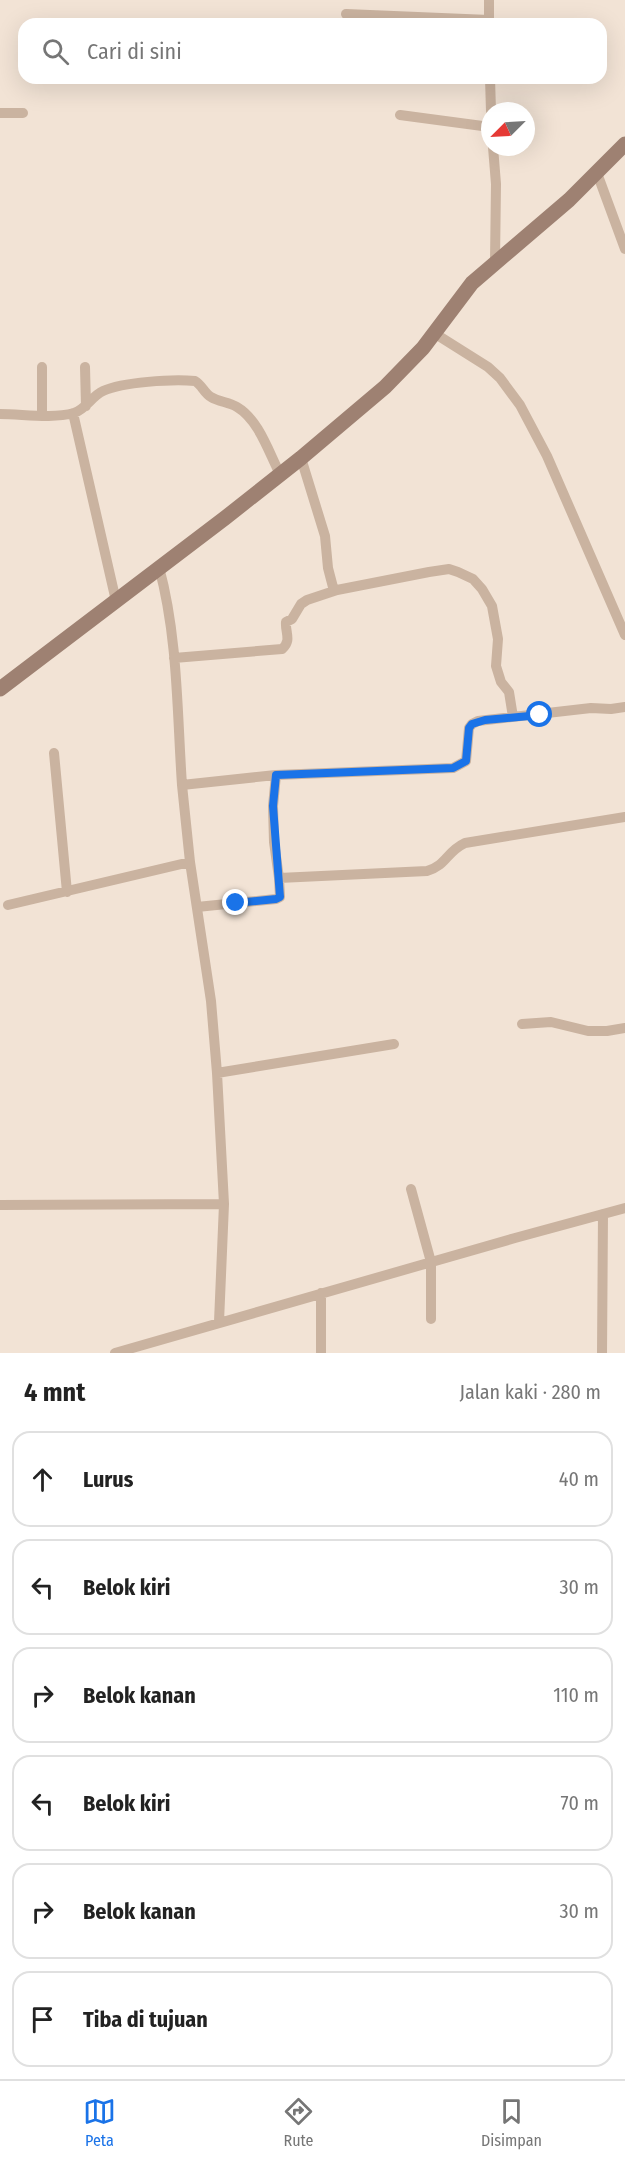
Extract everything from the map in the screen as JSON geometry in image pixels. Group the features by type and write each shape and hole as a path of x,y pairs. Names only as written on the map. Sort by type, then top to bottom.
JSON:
{"main road":[{"path":"0,689 302,458 385,387 412,361 464,292 495,261 569,200 625,144"}],"street":[{"path":"489,0 489,18"},
{"path":"346,14 418,18"},
{"path":"490,84 491,102"},
{"path":"0,113 23,113"},
{"path":"400,116 481,126"},
{"path":"494,156 496,184 495,261"},
{"path":"597,173 625,249"},
{"path":"434,333 488,367 500,378 520,405 547,456 625,635"},
{"path":"42,367 42,415"},
{"path":"85,367 86,406"},
{"path":"0,414 73,413 86,406 100,392 113,387 183,380 196,381 209,396 231,404 246,414 256,427 280,474"},
{"path":"73,413 116,601"},
{"path":"302,458 325,536 328,568 334,591"},
{"path":"159,567 168,600 182,785 190,862 211,1001 217,1073 224,1204 219,1322"},
{"path":"174,658 282,649 288,639 286,622 296,614 306,600 334,591 449,569 473,579 492,606 498,639 496,666 501,682 509,692 513,717"},
{"path":"182,785 276,775 453,768 466,761 469,728 472,724 485,720 591,708 625,707"},
{"path":"54,753 68,892"},
{"path":"197,907 280,897 274,842 273,806 276,775"},
{"path":"279,878 427,871 438,868 453,849 465,843 625,817"},
{"path":"8,905 190,862"},
{"path":"522,1024 551,1022 588,1031 625,1028"},
{"path":"217,1073 394,1044"},
{"path":"411,1189 431,1262 430,1319"},
{"path":"0,1205 224,1204"},
{"path":"115,1353 625,1208"},
{"path":"602,1353 603,1214"},
{"path":"321,1293 321,1353"}],"route":[{"path":"236,903 280,897 274,842 273,806 276,775 453,768 466,761 469,728 472,724 485,720 540,715"}]}
